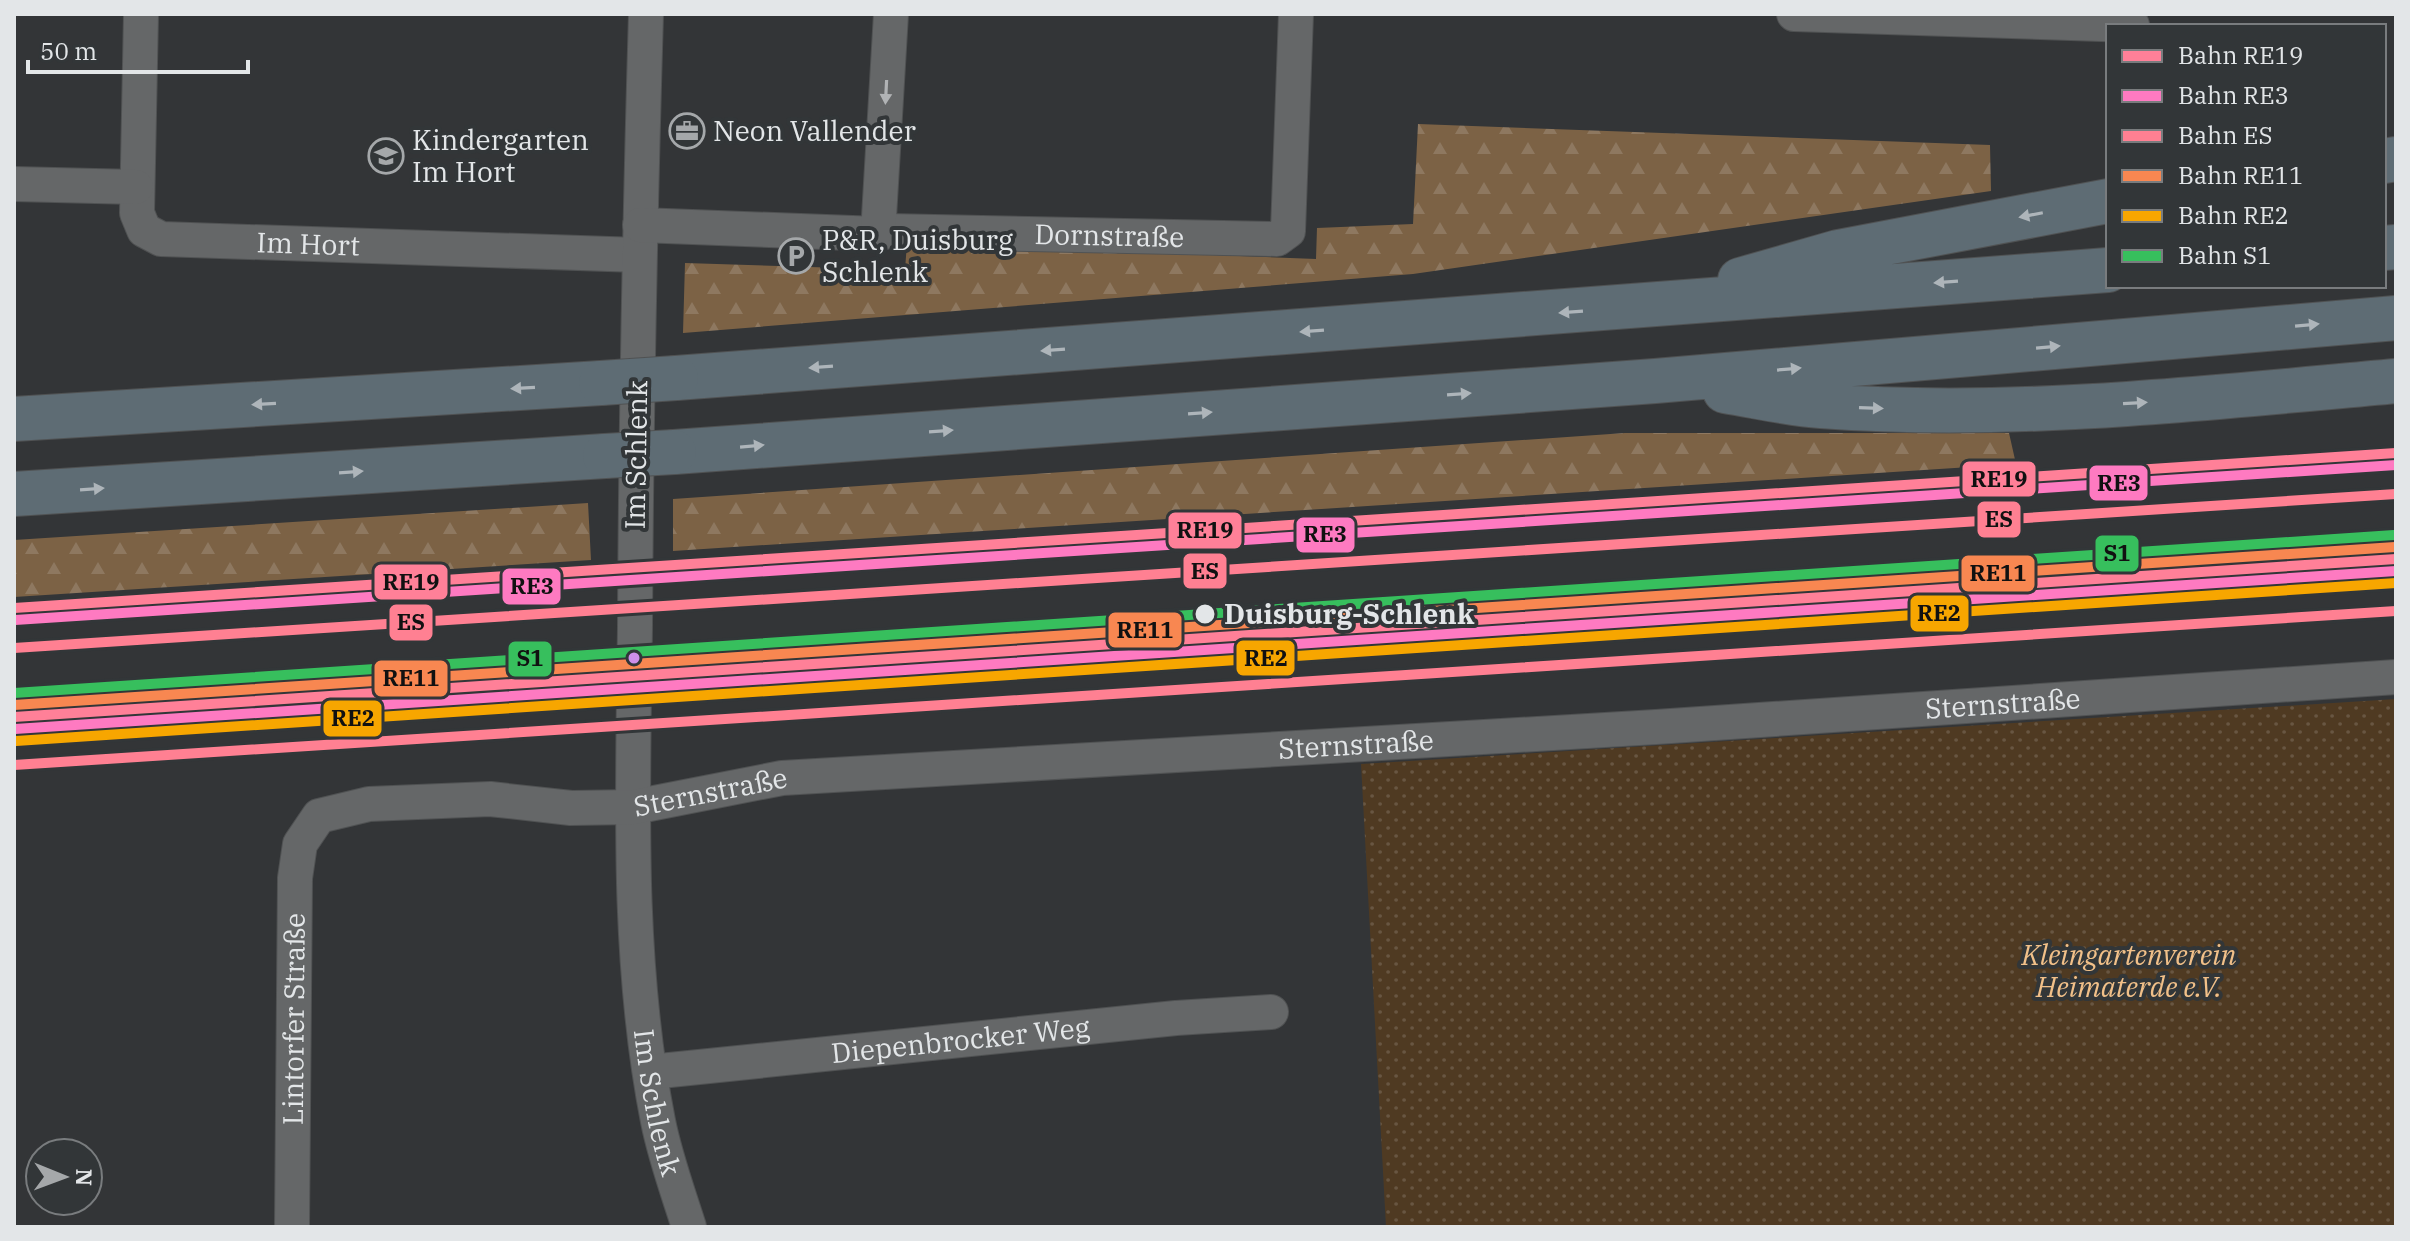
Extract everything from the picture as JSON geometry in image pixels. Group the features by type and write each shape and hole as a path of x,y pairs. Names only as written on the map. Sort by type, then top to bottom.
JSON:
{"highway":[{"path":"1649,306 1838,252 2106,201"},
{"path":"14,419 676,378 2106,270"},
{"path":"14,494 674,452 1655,381 2396,318"},
{"path":"1655,381 1818,406 1973,412 2148,403 2396,381"}],"street":[{"path":"14,184 136,187 141,14"},
{"name":"Im Schlenk","path":"646,14 640,240 634,807 639,948 650,1072 658,1124 689,1227"},
{"path":"878,234 891,14"},
{"name":"Dornstraße","path":"640,240 903,231 1277,239 1288,231 1296,14"},
{"path":"1794,14 2132,22"},
{"name":"Im Hort","path":"136,187 137,213 144,230 161,239 640,240"},
{"name":"Sternstraße","path":"319,816 369,804 490,799 571,808 634,807 782,778 1656,727 2396,677"},
{"name":"Lintorfer Straße","path":"292,1227 295,878 300,844 319,816"},
{"name":"Diepenbrocker Weg","path":"650,1072 1176,1018 1271,1012"}],"green space":[{"path":"1418,124 1990,145 1991,191 1413,274 683,333 685,263 905,270 907,243 1316,259 1317,228 1413,224"},
{"path":"1625,433 2009,433 2016,464 673,551 673,499"},
{"path":"588,503 591,560 14,597 14,540"},
{"name":"Kleingartenverein Heimaterde e.V.","path":"2396,699 2396,1227 1386,1227 1361,764"}],"rail line":[{"name":"RE19","path":"14,608 2396,453"},
{"name":"RE3","path":"15,620 2396,465"},
{"name":"ES","path":"14,648 2396,494"},
{"name":"S1","path":"14,693 2394,535"},
{"name":"RE11","path":"14,705 2395,547"},
{"name":"RE19","path":"14,717 2396,559"},
{"name":"RE3","path":"15,729 2396,571"},
{"name":"RE2","path":"16,741 2396,583"},
{"name":"ES","path":"14,765 2396,611"}],"place":[{"name":"Neon Vallender","path":"687,131"},
{"name":"Kindergarten Im Hort","path":"386,156"},
{"name":"P&R, Duisburg Schlenk","path":"796,256"},
{"name":"Duisburg-Schlenk","path":"1205,614"}]}
